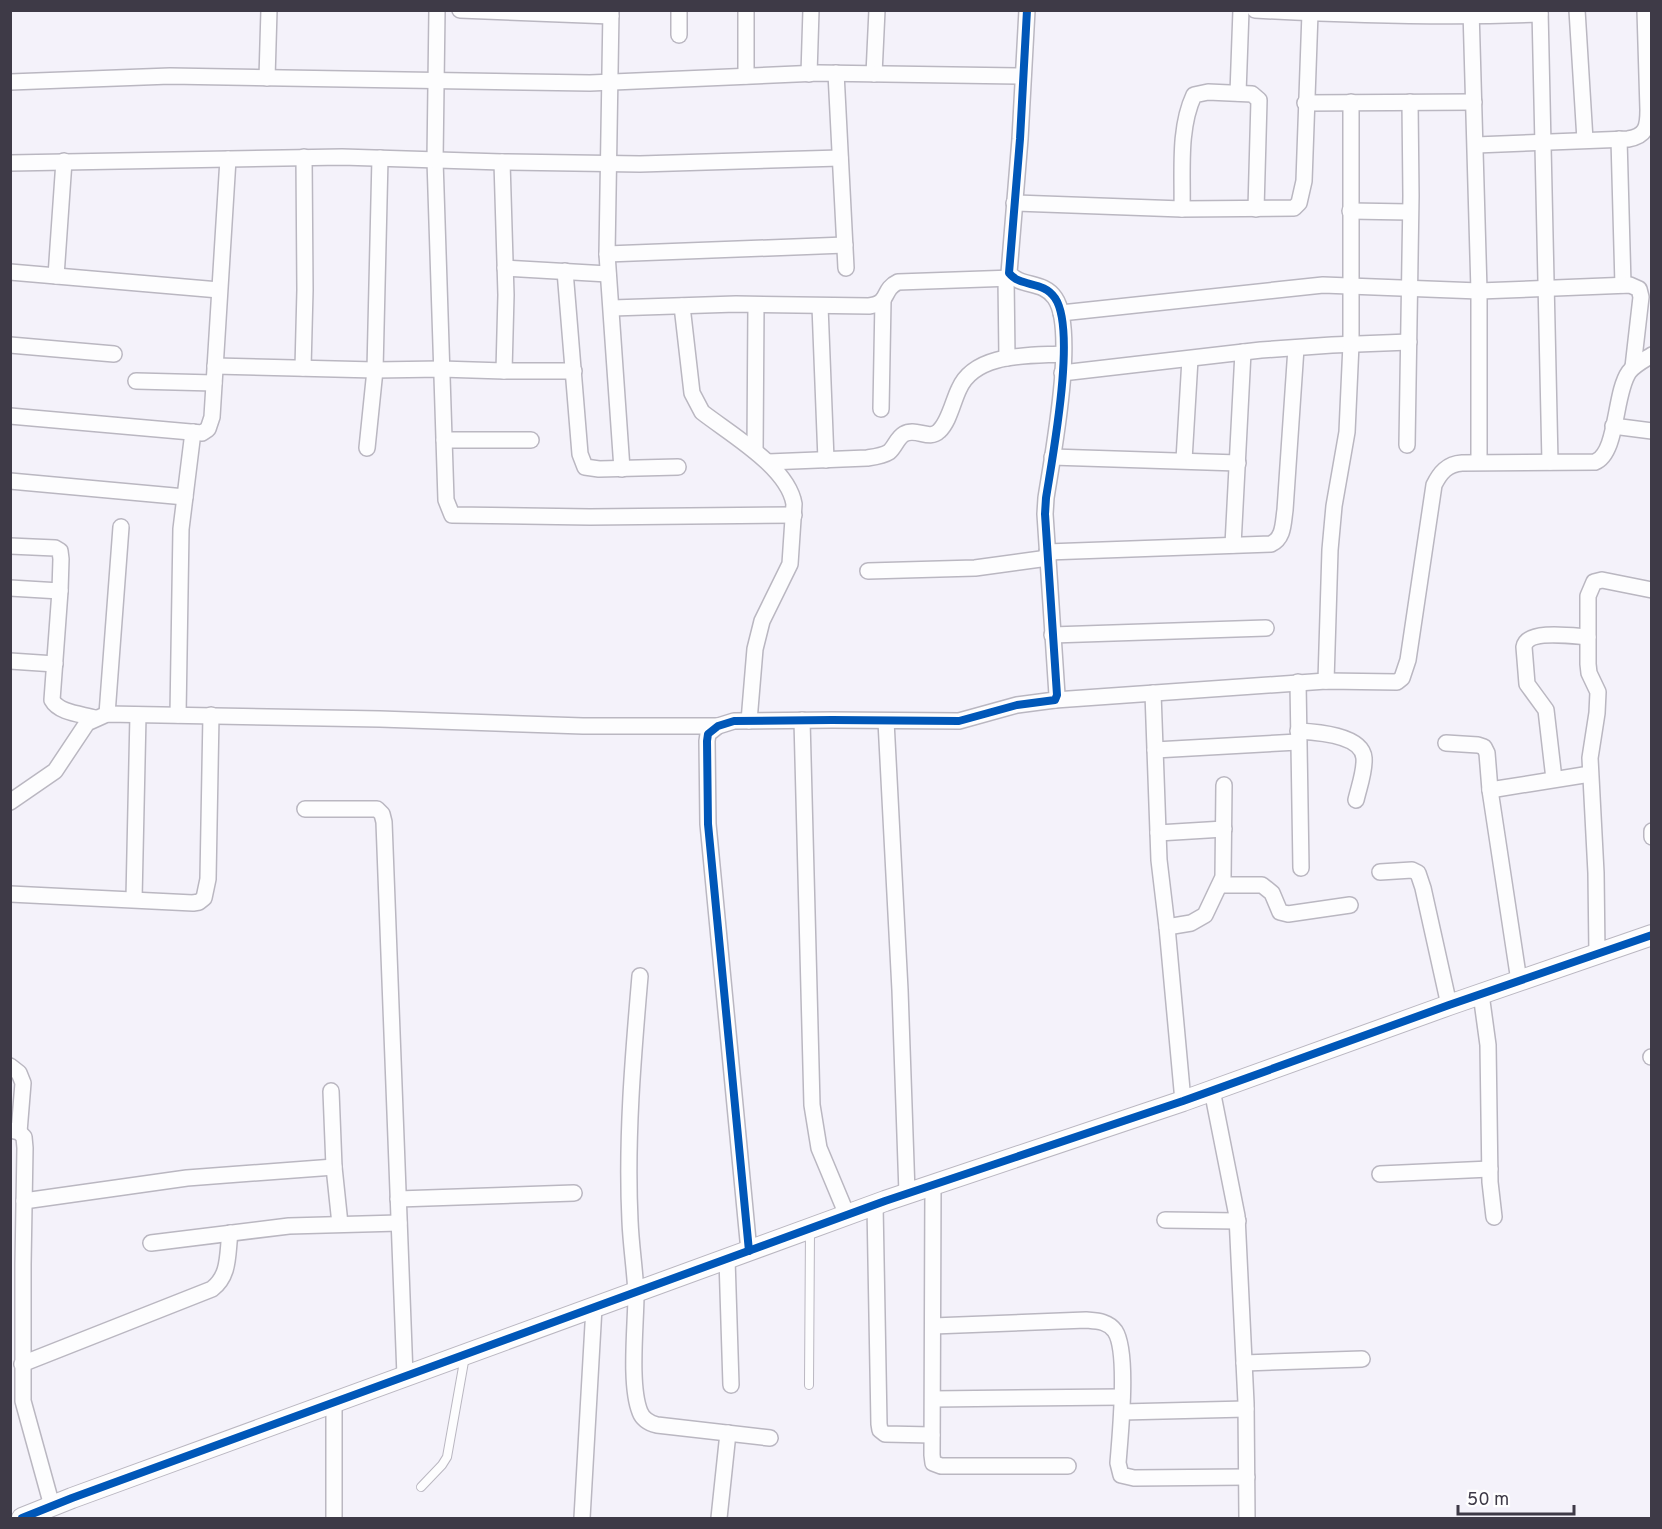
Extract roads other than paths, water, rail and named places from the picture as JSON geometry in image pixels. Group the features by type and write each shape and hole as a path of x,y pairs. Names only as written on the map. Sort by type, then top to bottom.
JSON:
{"street":[{"path":"267,78 269,10"},
{"path":"437,10 435,160 441,369 446,500 452,515 697,517 794,514"},
{"path":"460,10 611,13 607,254 622,469"},
{"path":"679,35 680,10"},
{"path":"746,10 746,76"},
{"path":"809,74 811,10"},
{"path":"874,74 877,10"},
{"path":"1007,358 1009,266 1027,10"},
{"path":"1238,93 1240,10"},
{"path":"1255,10 1310,13 1540,12 1550,462"},
{"path":"1577,10 1585,140"},
{"path":"1476,145 1619,140 1637,138 1644,133 1648,125 1645,10"},
{"path":"1014,203 1182,209 1294,208 1299,203 1304,181 1310,13"},
{"path":"1471,14 1479,291 1479,462"},
{"path":"10,82 170,76 437,82 609,82 809,74 1023,76"},
{"path":"836,74 846,268"},
{"path":"1182,209 1183,143 1188,113 1194,95 1208,92 1252,94 1259,100 1256,208"},
{"path":"1326,681 1330,550 1334,506 1347,432 1351,344 1352,102"},
{"path":"1407,445 1410,102"},
{"path":"1305,103 1474,102"},
{"path":"1619,140 1623,285"},
{"path":"303,368 304,158"},
{"path":"10,163 380,158 609,163 840,158"},
{"path":"367,448 375,370 380,158"},
{"path":"10,416 202,433 208,429 214,383 228,159"},
{"path":"56,276 64,161"},
{"path":"502,162 505,267 504,371"},
{"path":"1350,211 1410,212"},
{"path":"607,254 845,245"},
{"path":"505,267 608,273"},
{"path":"565,271 580,454 585,467 590,469 678,467"},
{"path":"10,272 219,290"},
{"path":"612,308 756,304 869,306 879,305 891,285 898,282 1009,278 1041,286 1051,292 1058,301 1061,313 1064,354 1061,400 1046,498 1057,695 1055,700"},
{"path":"1061,313 1323,285 1479,291 1630,285 1639,289 1641,297 1633,367"},
{"path":"881,410 883,300"},
{"path":"755,451 756,304"},
{"path":"682,306 692,393 697,405 702,412 768,462 793,495 794,514 790,564 762,621 752,664 749,721"},
{"path":"820,306 826,460"},
{"path":"1062,373 1243,352 1409,342"},
{"path":"10,345 114,354"},
{"path":"868,570 975,568 1048,555 1270,544 1280,538 1283,531 1296,348"},
{"path":"1233,545 1243,352"},
{"path":"768,462 867,458 882,455 888,452 904,434 910,432 932,435 937,433 945,422 963,379 980,367 1007,358 1064,354"},
{"path":"10,546 55,548 60,551 60,591 52,700 55,706 62,710 101,716 211,715 584,726 718,726 734,721 802,720 959,721 1017,705 1055,700 1298,682 1397,682 1402,678 1408,660 1434,485 1442,472 1455,463 1595,462 1600,460 1608,447 1624,381 1633,367 1652,355"},
{"path":"1184,460 1190,359"},
{"path":"215,366 574,371"},
{"path":"136,381 214,383"},
{"path":"1613,426 1652,431"},
{"path":"178,715 181,529 194,432"},
{"path":"444,440 531,440"},
{"path":"1052,457 1238,463"},
{"path":"10,481 185,497"},
{"path":"10,802 55,771 82,729 101,716 121,527"},
{"path":"1597,954 1596,873 1590,774 1591,743 1598,692 1589,673 1588,596 1594,582 1602,580 1652,590"},
{"path":"10,588 60,591"},
{"path":"1052,634 1266,628"},
{"path":"1554,779 1546,710 1530,690 1526,679 1525,641 1539,635 1588,637"},
{"path":"10,661 55,664"},
{"path":"1298,682 1300,868"},
{"path":"1153,693 1159,860 1182,1101"},
{"path":"134,899 138,715"},
{"path":"10,894 193,903 204,898 208,879 211,715"},
{"path":"802,720 812,1105 819,1148 848,1215"},
{"path":"886,721 900,990 907,1194"},
{"path":"718,726 708,734 707,741 708,824 748,1251"},
{"path":"1155,750 1298,736 1317,732 1350,740 1360,747 1364,758 1356,800"},
{"path":"1446,743 1478,744 1484,747 1487,753 1490,790 1519,981"},
{"path":"1490,790 1590,774"},
{"path":"1167,927 1191,922 1205,915 1220,885 1223,877 1224,785"},
{"path":"305,809 367,808 377,809 382,814 405,1376"},
{"path":"1158,833 1224,829"},
{"path":"1652,831 1652,837"},
{"path":"1380,872 1412,870 1418,873 1449,1005"},
{"path":"1220,885 1262,885 1272,893 1280,912 1288,914 1350,905"},
{"path":"29,1517 52,1506 810,1228 1182,1101 1652,935"},
{"path":"640,976 633,1055 630,1159 630,1221 636,1292 637,1402 643,1419 657,1425 770,1438"},
{"path":"1481,994 1488,1045 1490,1169 1494,1217"},
{"path":"10,1066 19,1072 23,1083 15,1131 24,1137 25,1148 23,1401 52,1506"},
{"path":"1212,1090 1238,1221 1246,1409 1247,1518"},
{"path":"331,1091 334,1167 340,1224"},
{"path":"24,1201 187,1178 334,1167"},
{"path":"1380,1174 1490,1169"},
{"path":"933,1185 933,1463 941,1466 1068,1466"},
{"path":"398,1199 574,1193"},
{"path":"875,1205 880,1430 885,1434 932,1435"},
{"path":"1165,1220 1238,1221"},
{"path":"151,1243 289,1226 399,1223"},
{"path":"22,1364 212,1289 225,1276 230,1233"},
{"path":"728,1259 731,1385"},
{"path":"582,1518 594,1307"},
{"path":"933,1326 1099,1321 1109,1325 1116,1332 1120,1344 1122,1405 1118,1463 1121,1475 1126,1478 1247,1477"},
{"path":"1244,1363 1362,1359"},
{"path":"933,1399 1246,1409"},
{"path":"334,1402 334,1518"},
{"path":"719,1518 728,1433"}],"lane":[{"path":"809,1385 810,1228"},
{"path":"421,1487 447,1458 466,1354"}]}
